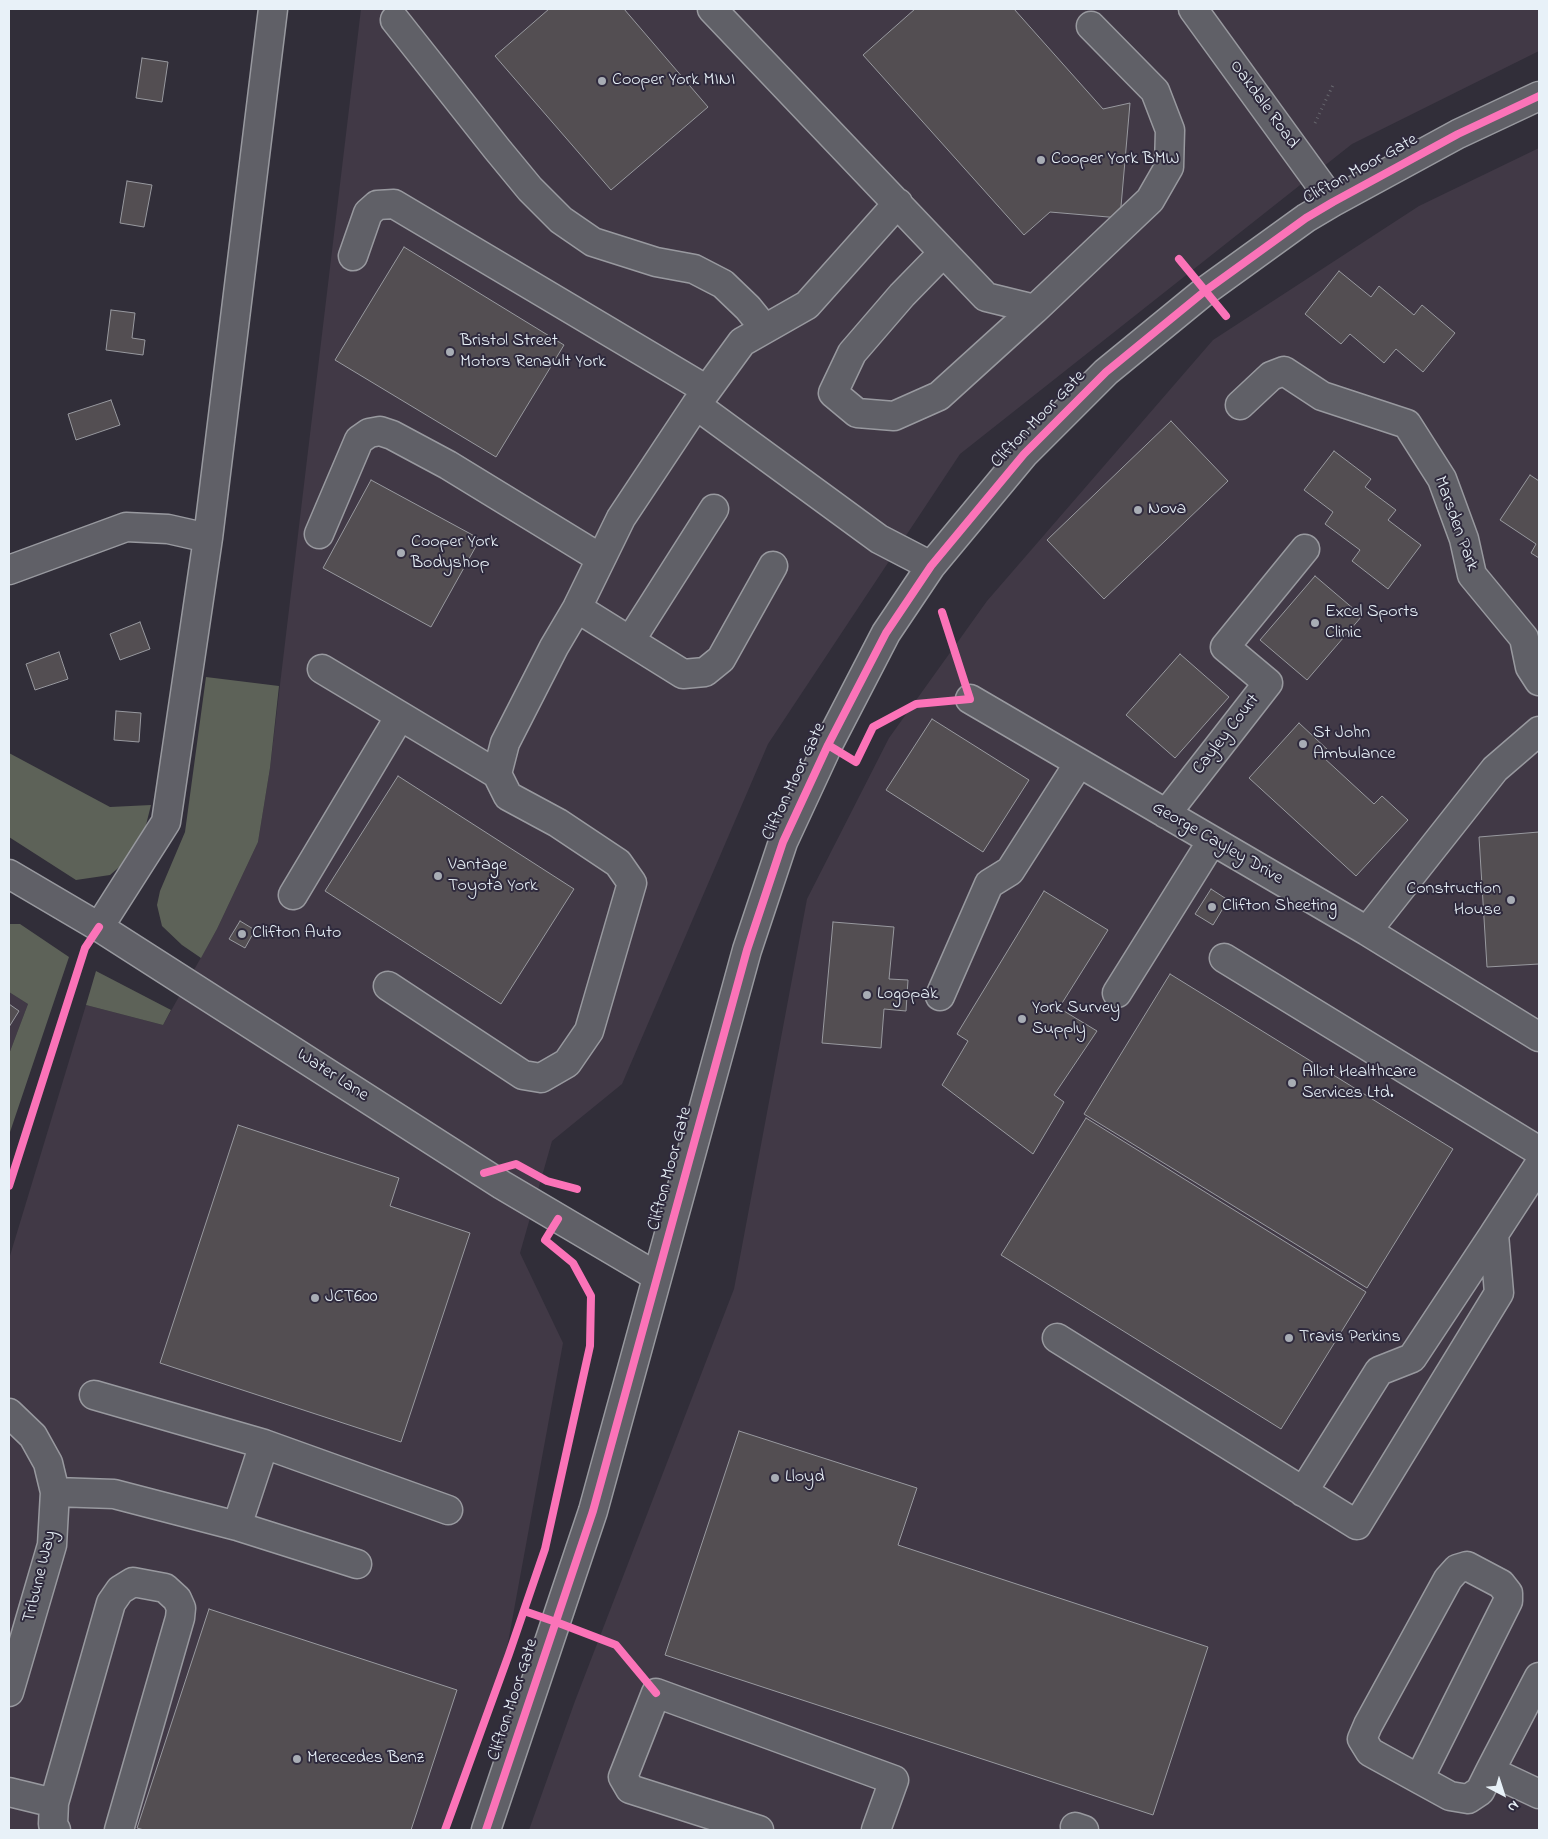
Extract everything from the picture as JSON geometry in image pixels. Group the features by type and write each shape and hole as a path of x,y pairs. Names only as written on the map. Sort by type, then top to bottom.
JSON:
{"street":[{"path":"99,928 166,822 208,538 273,9"},
{"path":"712,9 898,203 942,253 986,297 1035,309"},
{"name":"Oakdale Road","path":"1193,9 1334,202"},
{"path":"395,20 497,149 530,188 561,220 593,242 656,262 694,269 723,284 748,308 764,329"},
{"path":"942,253 902,295 852,353 833,393 856,413 894,416 939,396 1035,309 1150,200 1169,167 1170,130 1155,91 1092,26"},
{"name":"Clifton Moor Gate","path":"486,1830 593,1511 747,950 783,842 828,745 886,633 931,566 1024,454 1106,372 1205,291 1306,218 1458,134 1539,96"},
{"path":"497,774 505,743 621,518 702,398 742,342 807,305 898,203"},
{"path":"353,256 368,212 377,205 394,204 702,398 879,538 931,566"},
{"name":"Marsden Park","path":"1240,405 1271,376 1284,372 1322,396 1407,424 1442,479 1464,539 1472,575 1524,638 1530,667 1539,681"},
{"path":"319,534 359,440 369,433 380,431 392,435 448,465 600,558"},
{"path":"630,641 714,509"},
{"path":"9,570 126,527 168,529 208,538"},
{"name":"Cayley Court","path":"1166,814 1268,683 1225,647 1305,549"},
{"path":"576,608 683,674 705,672 721,659 773,566"},
{"path":"322,669 497,774 508,796 558,823 618,864 632,883 589,1031 567,1063 541,1078 523,1075 388,986"},
{"name":"George Cayley Drive","path":"970,699 1367,931 1539,1037"},
{"path":"293,895 400,716"},
{"path":"1367,931 1495,769 1538,734"},
{"path":"940,996 989,884 1010,871 1079,763"},
{"path":"1117,992 1212,841"},
{"name":"Water Lane","path":"9,874 99,928 496,1181 656,1276"},
{"path":"1224,958 1539,1151"},
{"path":"1303,1492 1379,1371 1412,1358 1539,1165"},
{"path":"1057,1338 1357,1525 1499,1293 1494,1234"},
{"path":"94,1395 264,1444 448,1510"},
{"name":"Tribune Way","path":"9,1413 33,1436 48,1464 55,1492 52,1545 9,1692"},
{"path":"237,1526 264,1444"},
{"path":"55,1492 114,1494 237,1526 357,1564"},
{"path":"1419,1779 1508,1601 1508,1593 1502,1584 1467,1566 1457,1569 1448,1579 1368,1725 1362,1739 1370,1752 1419,1779 1450,1796 1468,1799 1480,1791 1539,1677"},
{"path":"56,1830 53,1824 54,1803 111,1603 120,1590 134,1582 165,1588 178,1599 181,1608 180,1618 119,1830"},
{"path":"759,1830 630,1789 624,1777 656,1693 894,1780 876,1830"},
{"path":"1490,1771 1539,1794"},
{"path":"9,1792 54,1803"}],"shaded area":[{"path":"361,9 1539,9 1539,51 1352,144 960,454 768,744 622,1084 552,1141 520,1253 563,1343 505,1659 447,1830 9,1830 9,1259 86,1005 163,1025 217,929 258,842 270,768"},
{"path":"1539,148 1539,1830 529,1830 575,1701 734,1289 807,899 889,738 987,601 1213,340 1419,206"},
{"path":"206,677 279,686 270,768 258,842 217,929 201,958 182,945 162,926 157,905 160,891 185,832"},
{"path":"9,753 110,807 151,805 143,837 124,863 110,875 76,880 9,837"},
{"path":"9,924 20,924 69,957 9,1135 9,1054 28,1004 9,992"},
{"path":"96,971 171,1010 163,1025 86,1005"},
{"path":"9,992 28,1004 9,1054"}],"building":[{"name":"Cooper York MINI","path":"549,9 624,9 708,107 611,190 495,56"},
{"name":"Cooper York BMW","path":"915,9 1014,9 1103,109 1130,103 1120,218 1050,212 1024,235 863,55"},
{"path":"142,58 168,62 162,102 136,98"},
{"path":"127,181 152,185 144,227 120,223"},
{"name":"Bristol Street Motors Renault York","path":"404,247 564,345 496,457 335,360"},
{"path":"1339,271 1371,297 1379,286 1414,315 1422,305 1455,333 1423,372 1396,349 1384,363 1350,334 1341,344 1305,314"},
{"path":"111,310 135,313 132,338 145,340 143,355 106,350"},
{"path":"111,400 120,425 76,440 68,414"},
{"name":"Nova","path":"1171,421 1228,481 1104,599 1047,540"},
{"path":"1334,451 1371,479 1365,487 1396,510 1388,520 1421,545 1388,589 1352,561 1360,550 1325,524 1333,512 1304,490"},
{"path":"1530,475 1539,481 1539,558 1531,553 1536,544 1500,520"},
{"name":"Cooper York Bodyshop","path":"371,480 480,539 431,627 323,568"},
{"name":"Excel Sports Clinic","path":"1315,576 1362,616 1307,680 1260,640"},
{"path":"140,622 150,649 120,660 110,634"},
{"path":"59,652 68,679 35,690 26,664"},
{"path":"1180,654 1229,697 1175,758 1126,715"},
{"path":"116,711 141,713 139,742 114,740"},
{"path":"932,719 1029,780 983,852 886,790"},
{"path":"1299,723 1329,751 1323,757 1374,804 1382,796 1408,820 1356,876 1249,778"},
{"path":"398,776 574,889 501,1004 325,891"},
{"name":"Construction House","path":"1539,832 1539,964 1487,967 1479,837"},
{"name":"Clifton Sheeting","path":"1211,889 1228,900 1213,925 1195,914"},
{"name":"York Survey Supply","path":"1044,891 1108,930 1059,1008 1097,1031 1054,1095 1064,1102 1033,1154 942,1085 968,1041 957,1034"},
{"name":"Clifton Auto","path":"240,921 255,930 245,948 229,939"},
{"name":"Logopak","path":"833,922 894,927 889,979 908,980 906,1011 884,1009 881,1048 822,1043"},
{"path":"1170,974 1453,1149 1367,1288 1084,1114"},
{"path":"9,1004 19,1011 9,1027"},
{"path":"1086,1118 1366,1292 1281,1429 1001,1255"},
{"name":"JCT600","path":"238,1125 399,1178 390,1206 470,1233 401,1442 160,1363"},
{"path":"739,1431 917,1488 898,1545 1208,1647 1153,1815 665,1655"},
{"name":"Merecedes Benz","path":"209,1609 457,1690 411,1830 144,1830 137,1828"}],"cycle path":[{"path":"486,1830 593,1511 747,950 783,842 828,745 886,633 931,566 1024,454 1106,372 1205,291 1306,218 1458,134 1539,96"},
{"path":"1179,259 1226,316"},
{"path":"828,745 856,762 873,727 916,704 970,699 942,612"},
{"path":"9,1186 85,948 99,927"},
{"path":"484,1173 516,1164 547,1181 577,1189"},
{"path":"445,1830 545,1549 590,1346 591,1296 573,1263 545,1240 558,1219"},
{"path":"524,1611 616,1645 656,1693"}],"place":[{"name":"Cooper York MINI","path":"602,81"},
{"name":"Cooper York BMW","path":"1041,160"},
{"name":"Bristol Street Motors Renault York","path":"450,352"},
{"name":"Nova","path":"1138,510"},
{"name":"Cooper York Bodyshop","path":"401,553"},
{"name":"Excel Sports Clinic","path":"1315,623"},
{"name":"St John Ambulance","path":"1303,744"},
{"name":"Vantage Toyota York","path":"438,876"},
{"name":"Construction House","path":"1511,900"},
{"name":"Clifton Sheeting","path":"1212,907"},
{"name":"Clifton Auto","path":"242,934"},
{"name":"Logopak","path":"867,995"},
{"name":"York Survey Supply","path":"1022,1019"},
{"name":"Allot Healthcare Services Ltd.","path":"1292,1083"},
{"name":"JCT600","path":"315,1298"},
{"name":"Travis Perkins","path":"1289,1338"},
{"name":"Lloyd","path":"775,1478"},
{"name":"Merecedes Benz","path":"297,1759"}]}
